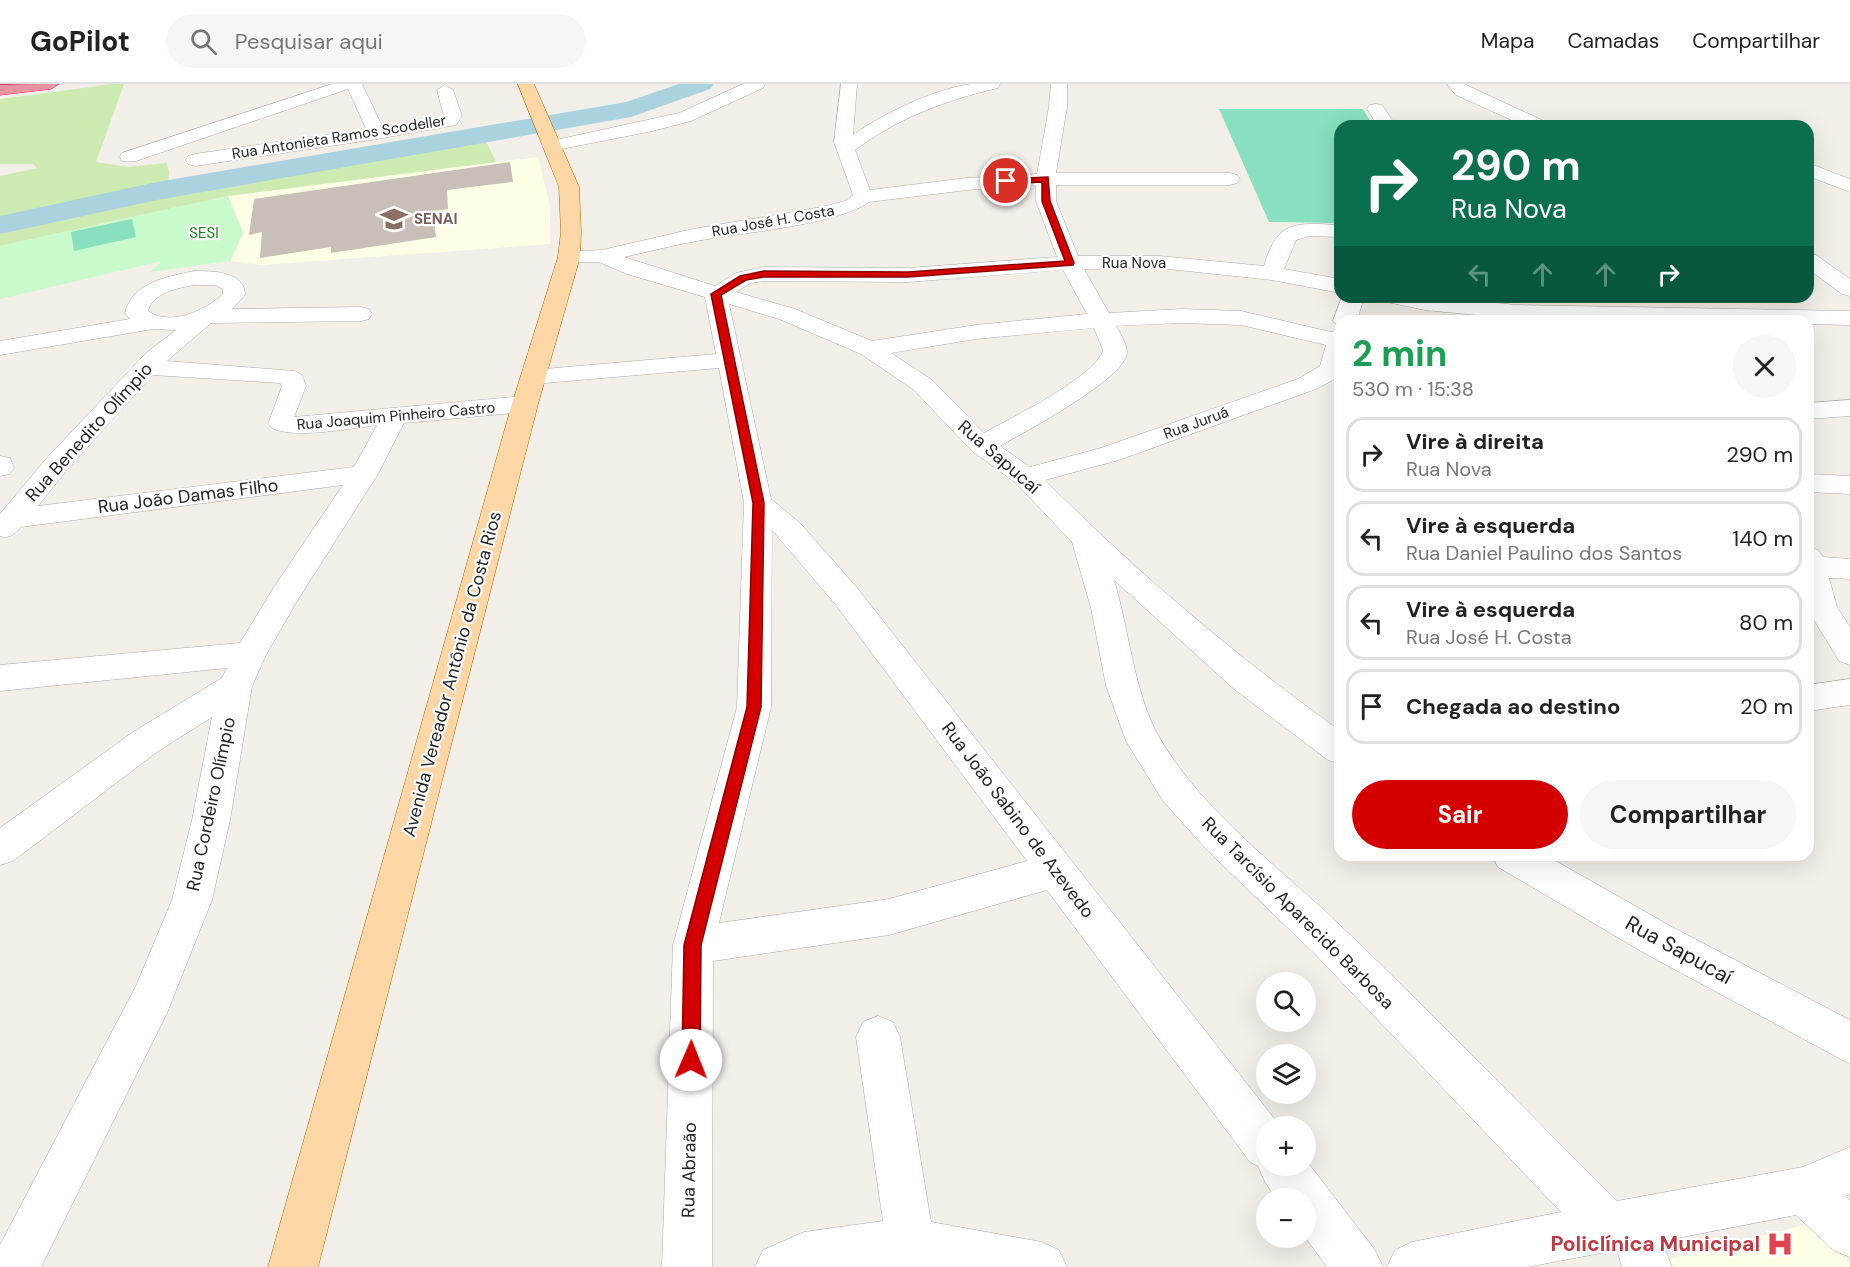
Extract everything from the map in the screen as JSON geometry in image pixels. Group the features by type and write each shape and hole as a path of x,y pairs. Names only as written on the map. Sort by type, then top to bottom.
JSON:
{"highway":[{"path":"0,90 51,84"}],"main road":[{"name":"Avenida Vereador Antônio da Costa Rios","path":"293,1267 529,390 568,257 571,231 569,187 526,84"}],"street":[{"path":"129,157 348,84"},
{"path":"354,84 377,134"},
{"path":"550,143 648,127 685,117 757,84"},
{"path":"849,84 843,142 863,197"},
{"path":"845,149 862,135 922,104 960,91 992,84"},
{"path":"981,445 1048,409 1106,368 1113,359 1114,350 1102,320 1070,263 1046,201 1046,179 1058,107 1059,84"},
{"path":"1455,84 1462,91 1527,120"},
{"name":"Rua Antonieta Ramos Scodeller","path":"195,160 377,134 452,120 445,90"},
{"path":"1376,109 1383,120"},
{"path":"1814,171 1850,186"},
{"name":"Rua José H. Costa","path":"602,256 693,235 824,213 852,205 863,197 967,184 1046,179 1230,179"},
{"path":"1272,273 1284,240 1288,236 1305,231 1334,231"},
{"name":"Rua Sapucaí","path":"568,257 602,256 635,269 787,314 869,349 923,385 981,445 1026,477 1086,539 1246,680 1334,746"},
{"name":"Rua Nova","path":"716,294 744,278 764,274 908,275 1070,263 1159,262 1272,273 1334,285"},
{"path":"1814,264 1850,289"},
{"name":"Rua Benedito Olímpio","path":"6,526 56,465 151,362 205,316 228,302 234,295 234,288 230,283 221,279 194,279 164,286 141,299 136,307 136,314 141,319 152,323 151,362"},
{"name":"Rua Abraão","path":"687,1267 693,945 754,707 758,503 716,294"},
{"path":"1425,303 1569,315"},
{"path":"1610,303 1619,315"},
{"path":"0,348 152,323 184,322 205,316 361,314"},
{"path":"869,349 976,332 1102,320 1182,316 1241,318 1334,332"},
{"path":"1814,318 1850,318"},
{"name":"Rua Joaquim Pinheiro Castro","path":"151,362 286,376 293,380 294,386 281,419 281,424 287,426 394,417 529,390 731,360"},
{"name":"Rua Juruá","path":"1026,477 1110,454 1307,384 1331,370 1334,365"},
{"path":"1814,411 1850,408"},
{"name":"Rua Cordeiro Olímpio","path":"15,1267 152,999 192,900 243,670 285,595 364,474 394,417"},
{"name":"Rua João Damas Filho","path":"6,526 364,474"},
{"path":"1814,483 1850,485"},
{"name":"Rua João Sabino de Azevedo","path":"758,503 790,530 847,597 1256,1133"},
{"name":"Rua Tarcísio Aparecido Barbosa","path":"1086,539 1107,608 1123,686 1143,741 1176,790 1222,841 1329,941 1621,1225"},
{"path":"1814,563 1850,569"},
{"path":"1814,577 1822,608 1850,653"},
{"path":"0,678 243,670"},
{"path":"0,849 243,670"},
{"path":"1814,697 1850,692"},
{"name":"Rua Sapucaí","path":"1521,861 1660,941 1850,1043"},
{"path":"693,945 889,917 1057,870"},
{"path":"878,1037 910,1242"},
{"path":"1412,1267 1462,1255 1518,1257 1621,1225 1804,1190 1850,1170"},
{"path":"1289,1176 1358,1267"},
{"path":"1804,1190 1850,1233"},
{"path":"1621,1225 1647,1267"},
{"path":"780,1267 804,1257 910,1242 1042,1267"}],"shaded area":[{"name":"SENAI","path":"538,157 550,206 550,244 261,265 230,261 243,233 228,196"},
{"name":"Policlínica Municipal","path":"1809,1224 1850,1264 1850,1267 1639,1267"}],"green space":[{"path":"124,84 96,162 128,167 167,163 168,184 0,219 0,176 37,168 33,164 0,164 0,99"},
{"path":"1219,109 1363,109 1369,120 1334,120 1334,223 1269,222"},
{"path":"486,141 496,162 228,196 0,246 0,229 242,181"},
{"name":"SESI","path":"228,196 243,233 230,261 150,272 162,261 0,299 0,246"},
{"path":"132,219 136,237 74,251 71,232"}],"building":[{"path":"510,162 513,182 447,190 448,209 433,211 436,237 331,253 331,247 260,258 262,232 249,235 254,199"}],"waterway":[{"path":"0,225 157,191 631,109 702,84"}],"place":[{"name":"SENAI","path":"394,219"},
{"name":"Policlínica Municipal","path":"1780,1244"}],"route":[{"path":"691,1060 693,945 754,707 758,503 716,294 744,278 764,274 908,275 1070,263 1046,201 1046,179 1006,181"}]}
